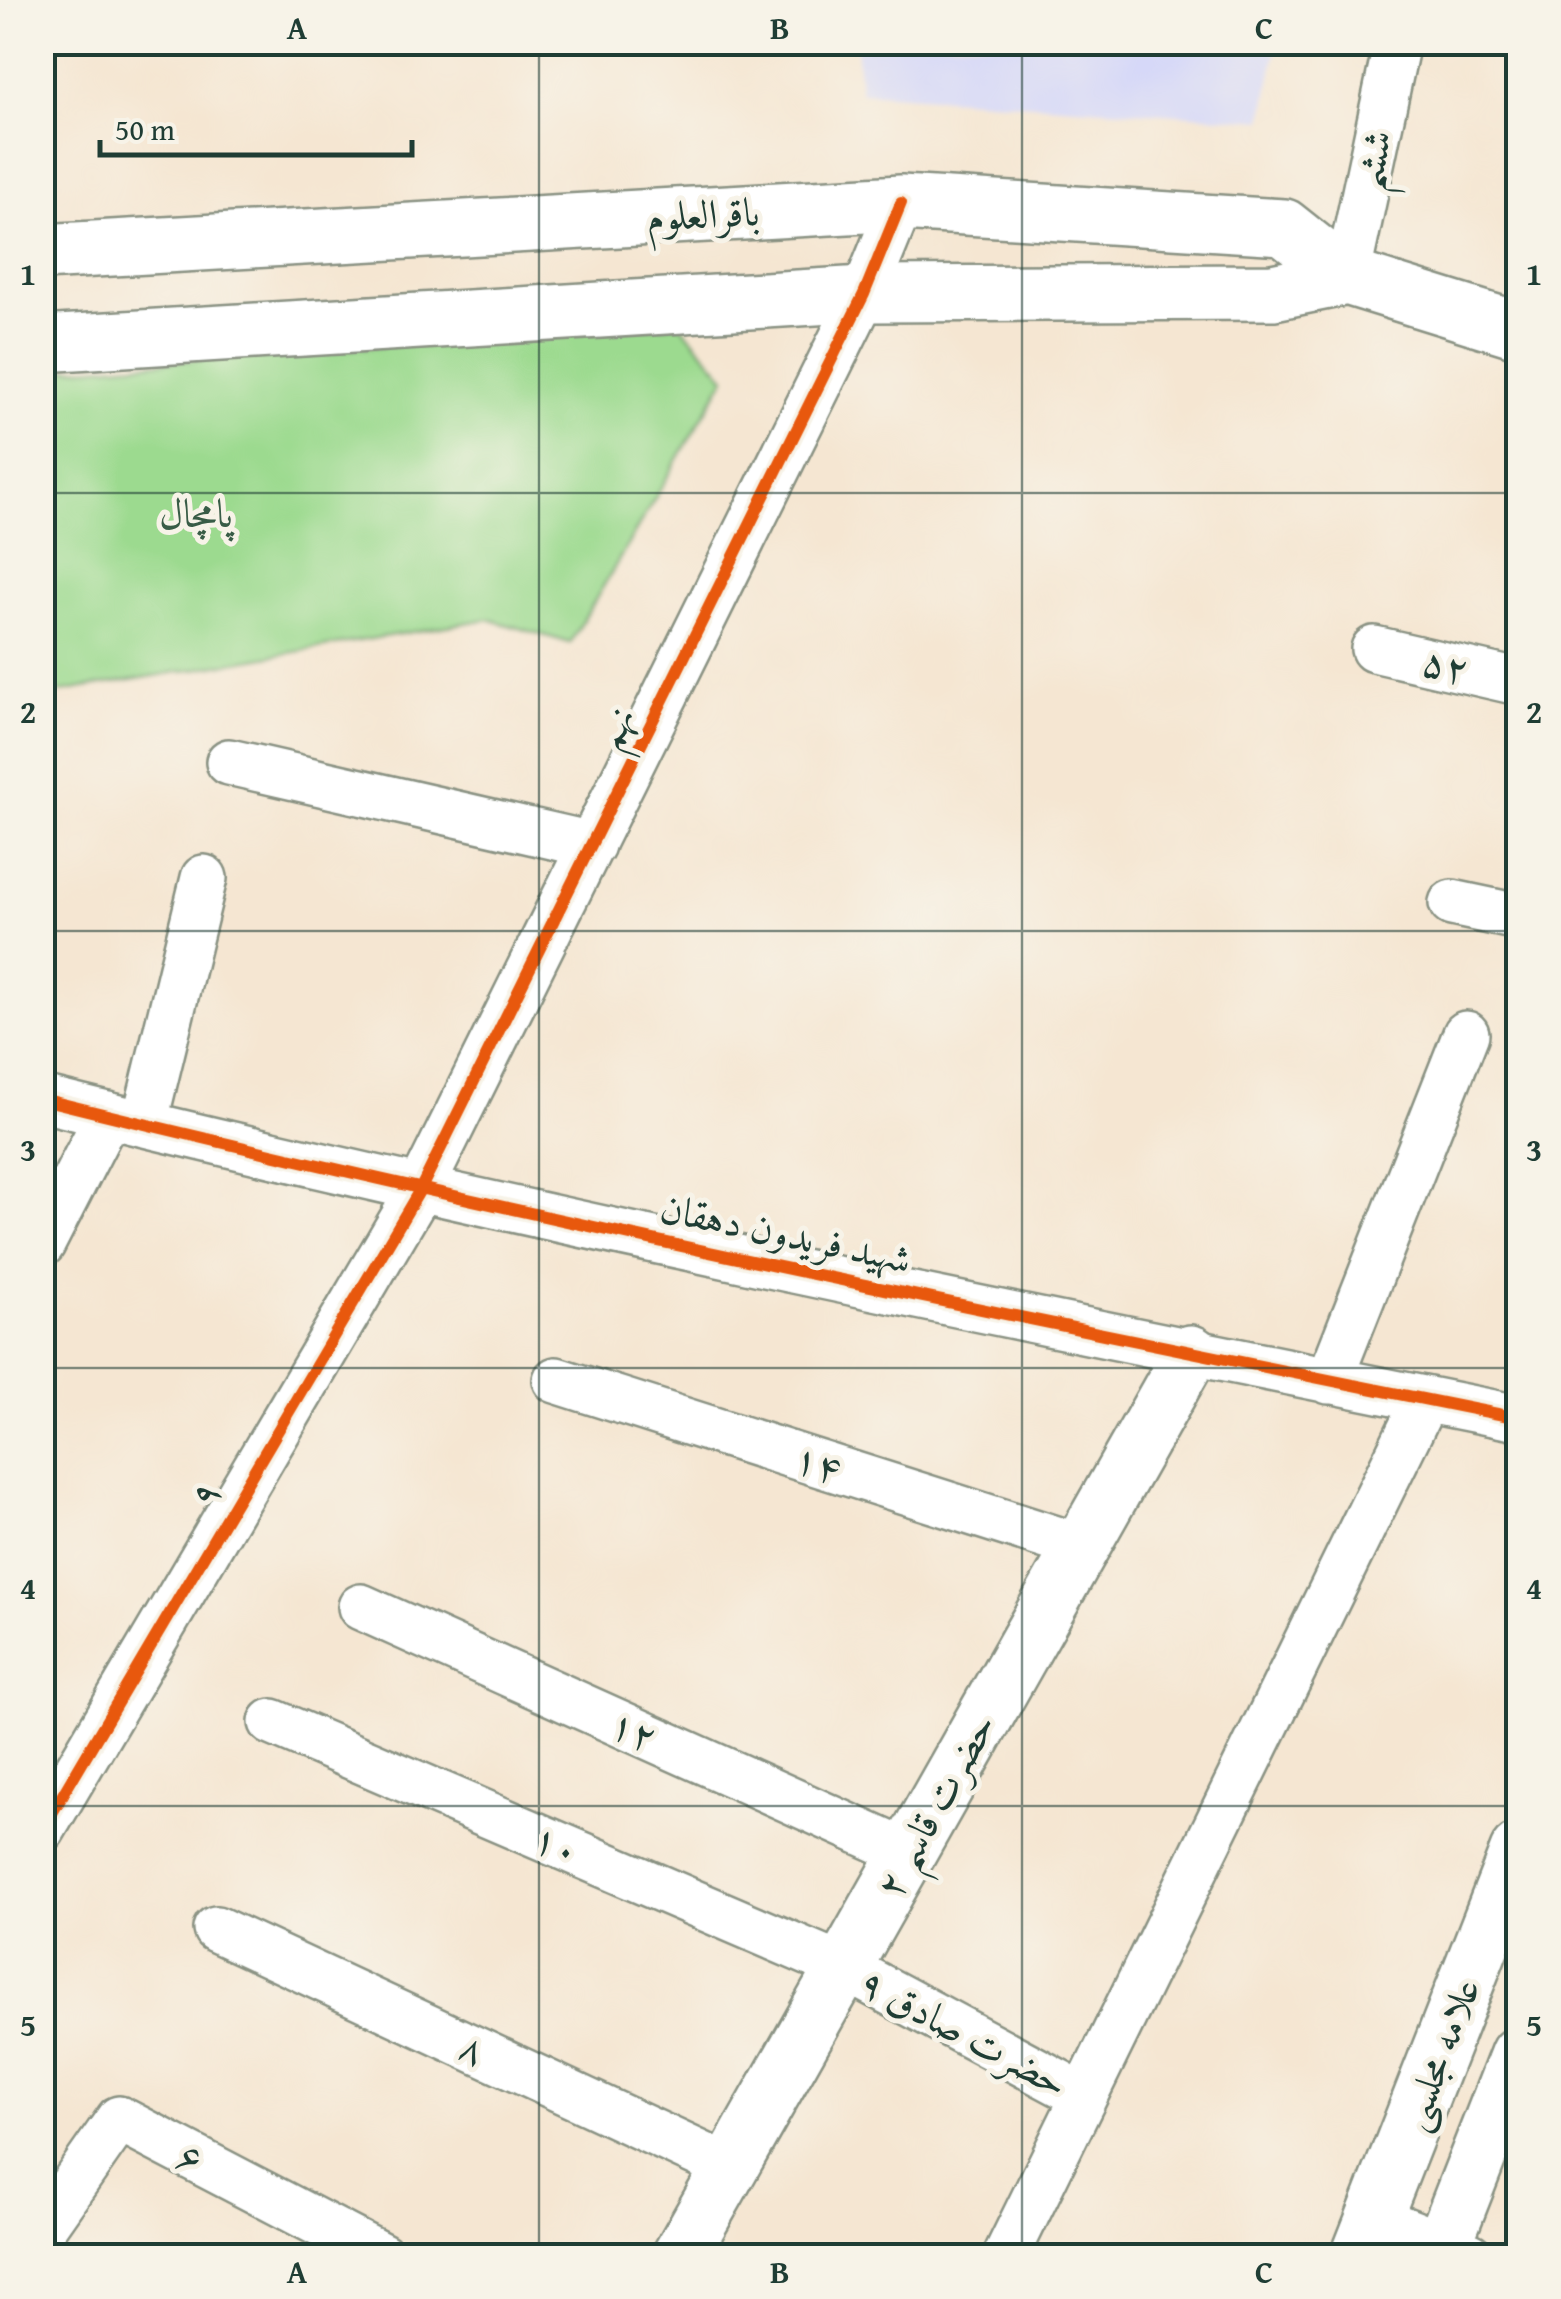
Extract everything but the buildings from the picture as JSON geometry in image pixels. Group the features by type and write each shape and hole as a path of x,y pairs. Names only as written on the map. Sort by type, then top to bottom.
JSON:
{"main road":[{"name":"باقرالعلوم","path":"42,252 901,203 1284,227 1347,277 1515,325"},
{"name":"باقرالعلوم","path":"42,344 864,294 1273,292 1347,277"},
{"name":"۲ حضرت قاسم","path":"694,2251 730,2168 1190,1353"},
{"name":"علامه مجلسی","path":"1367,2237 1518,1852"},
{"name":"علامه مجلسی","path":"1451,2252 1518,2054"}],"street":[{"name":"ششم","path":"1347,277 1397,42"},
{"name":"نهم","path":"421,1188 864,294 901,203"},
{"name":"۵۲","path":"1374,649 1518,682"},
{"path":"230,762 592,844"},
{"path":"42,1244 126,1120 204,878"},
{"path":"1452,902 1518,917"},
{"path":"1329,1380 1466,1034"},
{"name":"شهید فریدون دهقان","path":"42,1099 421,1188 1190,1353 1518,1418"},
{"name":"۹","path":"42,1830 421,1188"},
{"name":"۱۴","path":"556,1380 1081,1547"},
{"path":"1006,2256 1424,1400"},
{"name":"۱۲","path":"361,1608 908,1853"},
{"name":"۱۰","path":"272,1722 843,1966"},
{"name":"۸","path":"216,1929 730,2168"},
{"name":"۹ حضرت صادق","path":"843,1966 1084,2096"},
{"name":"۶","path":"42,2229 119,2119 382,2256"},
{"path":"1367,2237 1451,2252"}],"shaded area":[{"path":"856,42 1277,43 1263,120 860,92"}],"green space":[{"name":"پامچال","path":"680,324 726,377 570,643 488,619 43,695 43,371"}],"cycle path":[{"path":"42,1830 421,1188 864,294 901,203"},
{"path":"42,1099 594,1227 1518,1418"}]}
